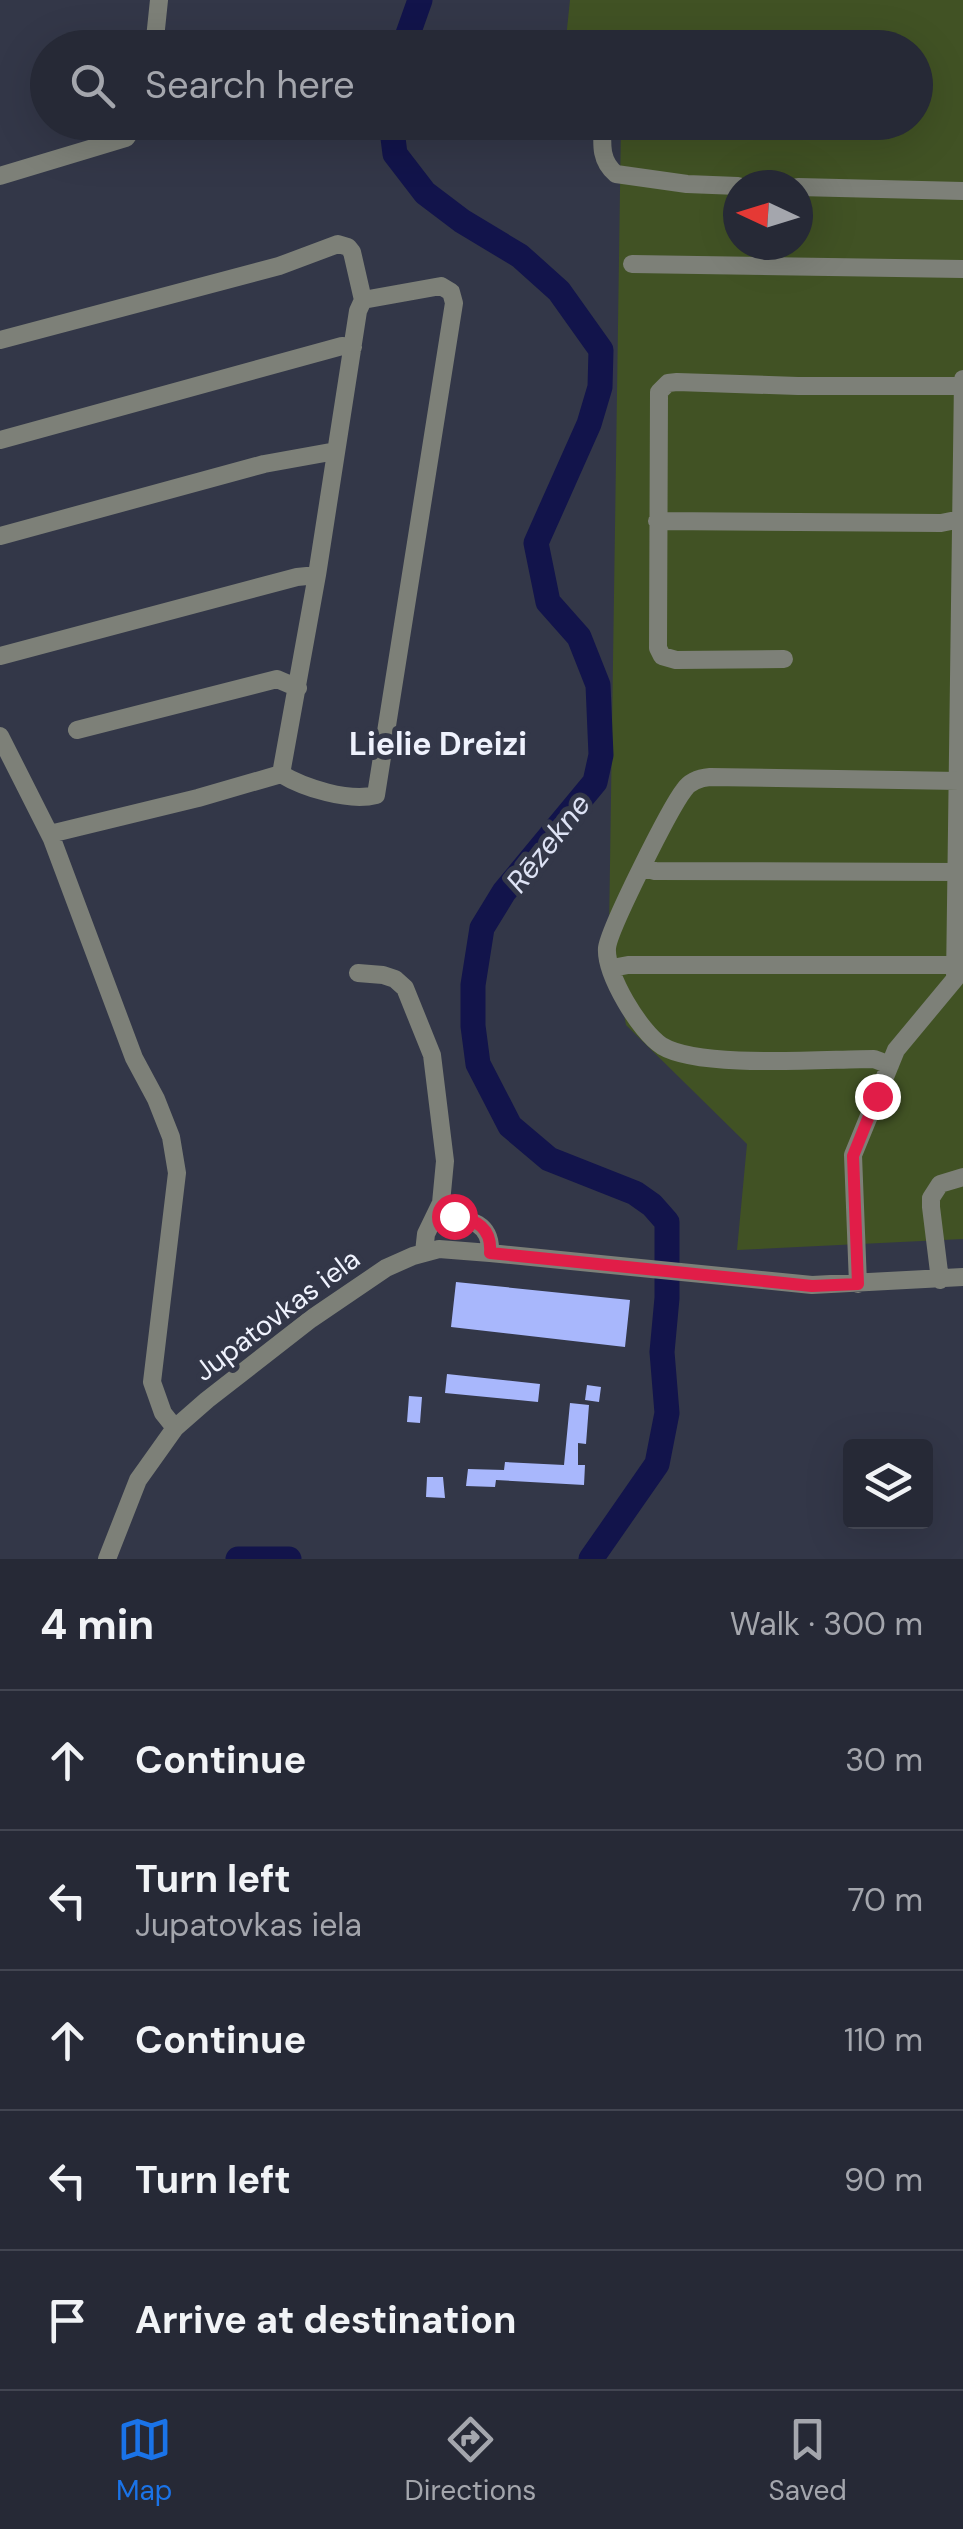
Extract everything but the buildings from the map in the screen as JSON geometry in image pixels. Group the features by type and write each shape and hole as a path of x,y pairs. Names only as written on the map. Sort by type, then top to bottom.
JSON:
{"street":[{"path":"156,30 160,0"},
{"path":"0,176 119,140"},
{"path":"602,140 605,161 616,174 723,185"},
{"path":"813,187 963,191"},
{"path":"0,340 279,266 338,244 348,246 352,252 363,300 358,311 317,576 280,774"},
{"path":"632,264 963,269"},
{"path":"50,834 280,774 294,782 348,795 376,795 454,302 451,292 441,286 363,300"},
{"path":"0,440 342,346 352,347"},
{"path":"784,659 676,660 662,656 657,635 658,392 668,383 963,382 955,980 896,1050 853,1156 858,1284"},
{"path":"0,536 264,464 336,451"},
{"path":"657,521 922,524 960,519"},
{"path":"0,656 297,576 317,576"},
{"path":"78,730 277,680 298,688"},
{"path":"0,736 50,834 134,1058 171,1137 177,1174 152,1382 163,1413 175,1428"},
{"path":"890,1065 874,1059 711,1059 661,1045 631,1009 612,968 607,946 685,788 700,778 959,782"},
{"path":"644,868 957,872"},
{"path":"612,968 955,965"},
{"path":"358,973 383,975 404,988 432,1055 444,1161 438,1214 426,1234 424,1252"},
{"path":"940,1280 931,1198 940,1184 963,1177"},
{"path":"438,1214 476,1222 491,1240 490,1253"},
{"name":"Jupatovkas iela","path":"107,1559 138,1480 175,1428 324,1310 386,1268 424,1252 439,1249 490,1253 812,1286 963,1277"}],"green space":[{"path":"570,0 963,0 963,1239 737,1250 747,1144 626,1025 609,932 621,140 933,140 933,30 567,30"}],"waterway":[{"name":"Rēzekne","path":"409,30 420,0"},
{"name":"Rēzekne","path":"393,140 395,154 425,193 520,256 559,291 601,350 600,387 589,424 536,543 548,602 579,637 598,685 601,755 595,782 504,892 482,928 473,985 478,1064 510,1126 549,1159 635,1193 667,1222 662,1352 667,1413 657,1464 591,1559"},
{"path":"238,1559 289,1559"}],"district":[{"name":"Lielie Dreizi","path":"438,744"}],"route":[{"path":"454,1216 476,1222 486,1230 491,1240 490,1253 812,1286 858,1284 853,1156 877,1096"}]}
